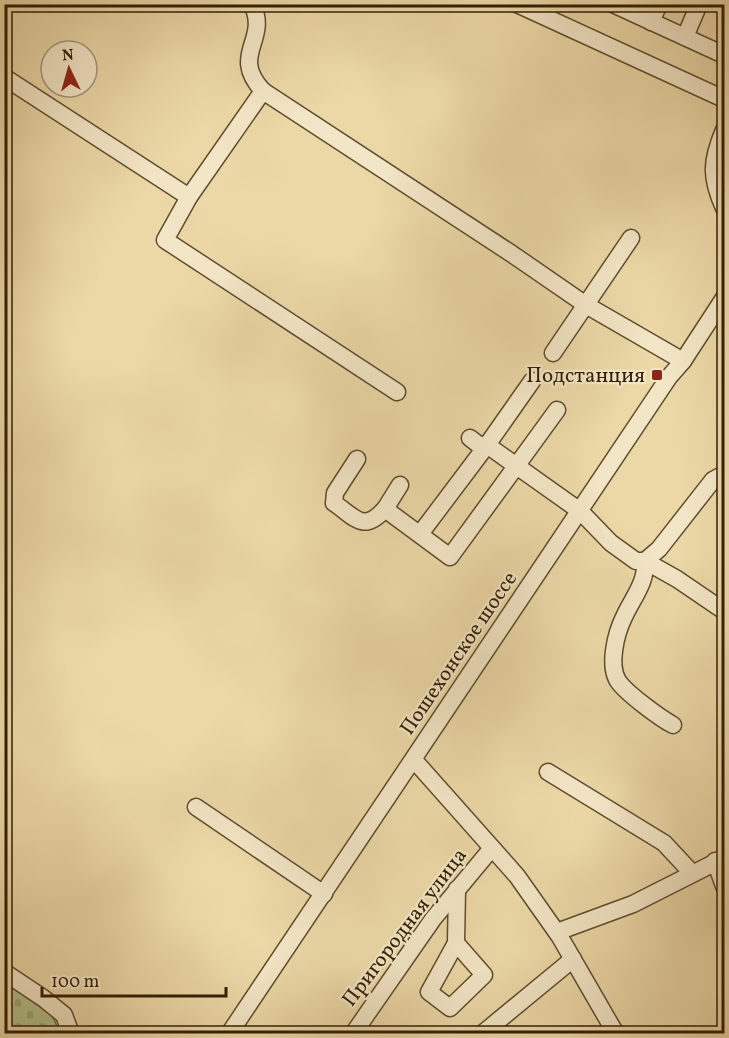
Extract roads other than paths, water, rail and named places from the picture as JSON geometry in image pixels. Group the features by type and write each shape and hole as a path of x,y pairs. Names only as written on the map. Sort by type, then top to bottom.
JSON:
{"street":[{"path":"252,4 258,23 257,34 248,57 248,65 253,79 263,91 586,305 683,361"},
{"path":"517,4 724,99"},
{"path":"651,22 658,4"},
{"path":"685,37 699,4"},
{"path":"616,5 685,37 723,49"},
{"path":"4,77 189,197"},
{"path":"263,91 189,197 165,240 397,392"},
{"path":"724,129 716,150 714,181 724,208"},
{"path":"553,353 632,238"},
{"name":"Пошехонское шоссе","path":"229,1034 724,298"},
{"path":"420,534 532,381"},
{"path":"385,509 450,557 557,410"},
{"path":"470,438 479,445 487,445 580,511 611,543 636,561 645,561 724,611"},
{"path":"357,459 334,494 334,503 363,522 376,518 385,509 400,485"},
{"path":"645,561 659,549 713,480 724,474"},
{"path":"645,561 646,572 636,597 623,618 618,634 614,670 619,681 663,720 673,725"},
{"path":"414,760 517,876 557,932 616,1034"},
{"path":"548,772 664,843 692,873"},
{"path":"196,807 324,894"},
{"name":"Пригородная улица","path":"353,1034 433,919 492,848"},
{"path":"557,932 633,904 720,859 724,886"},
{"path":"456,942 457,889"},
{"path":"482,1034 573,959"},
{"path":"4,972 43,998 64,1016 71,1034"}],"place":[{"name":"Подстанция","path":"657,375"}]}
